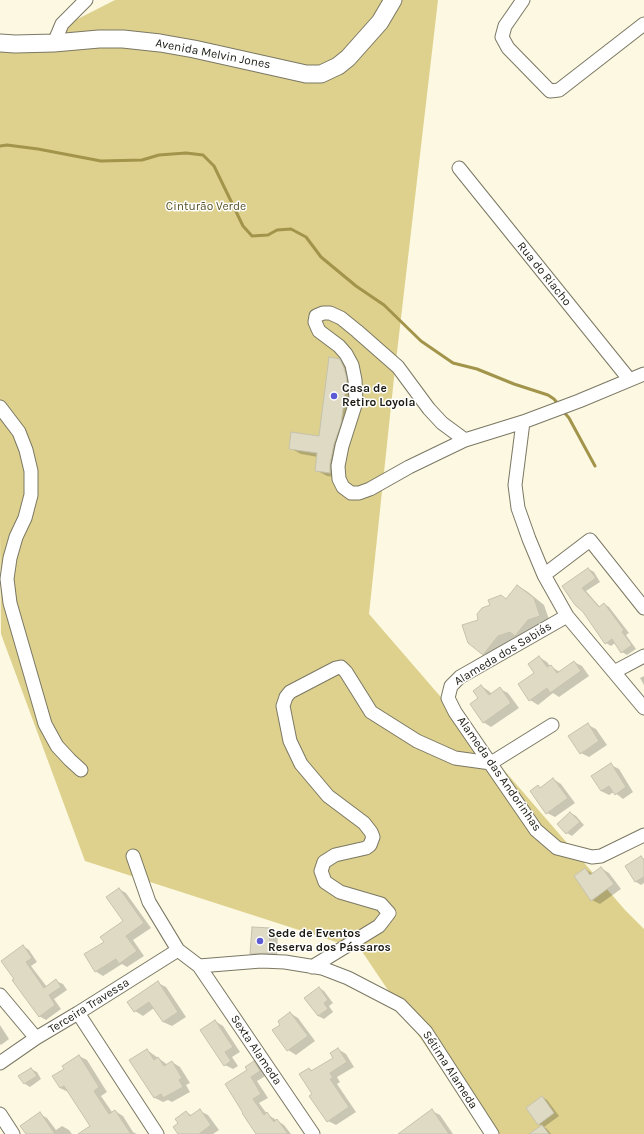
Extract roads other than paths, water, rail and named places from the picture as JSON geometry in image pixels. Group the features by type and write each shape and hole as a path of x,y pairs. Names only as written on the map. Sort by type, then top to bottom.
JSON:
{"main road":[{"name":"Avenida Melvin Jones","path":"0,43 15,44 99,38 123,39 160,43 236,57 306,74 321,74 338,66 348,58 380,22 393,0"}],"street":[{"path":"54,42 62,24 86,0"},
{"path":"522,0 505,26 502,37 508,48 550,91 559,90 644,24"},
{"name":"Rua do Riacho","path":"459,168 629,380"},
{"path":"465,440 442,423 429,409 398,367 357,331 341,318 330,313 323,313 316,316 315,322 319,331 339,346 346,354 352,365 355,380 356,402 342,446 338,466 339,479 343,487 350,493 359,494 370,489 409,467 465,440 524,422 644,374"},
{"path":"0,407 19,432 26,450 30,471 30,495 25,518 16,536 10,558 7,579 10,603 45,724 57,746 80,770"},
{"path":"524,422 515,485 518,508 544,575 567,616 644,708"},
{"path":"544,575 590,540 644,608"},
{"name":"Alameda dos Sabiás","path":"448,698 450,686 460,677 567,616"},
{"path":"614,672 644,656"},
{"path":"312,967 379,926 389,913 381,904 340,892 325,882 321,871 324,862 335,855 366,848 370,845 373,837 372,832 364,823 328,796 301,764 290,741 284,706 286,697 290,692 336,668 341,667 346,672 371,712 417,741 455,758 491,763 552,725"},
{"name":"Alameda das Andorinhas","path":"448,698 536,830 557,848 592,857 601,856 644,834"},
{"path":"133,856 149,902 178,950 200,966"},
{"name":"Terceira Travessa","path":"0,1063 36,1038 78,1014 178,950"},
{"name":"Sétima Alameda","path":"200,966 260,961 285,962 322,968 348,978 400,1005 426,1032 492,1134"},
{"name":"Sexta Alameda","path":"200,966 313,1134"},
{"path":"0,995 36,1038"},
{"path":"78,1014 157,1134"},
{"path":"0,1114 13,1134"}],"waterway":[{"path":"0,146 7,145 38,149 101,161 142,160 159,155 186,153 203,155 214,166 243,226 252,236 268,235 277,230 291,229 306,237 321,257 356,286 384,305 421,341 453,363 477,369 514,384 548,395 559,405"},
{"path":"563,411 569,418 595,466"}],"place":[{"name":"Casa de Retiro Loyola","path":"334,396"},
{"name":"Sede de Eventos Reserva dos Pássaros","path":"260,941"}],"park label":[{"name":"Cinturão Verde","path":"206,207"}]}
